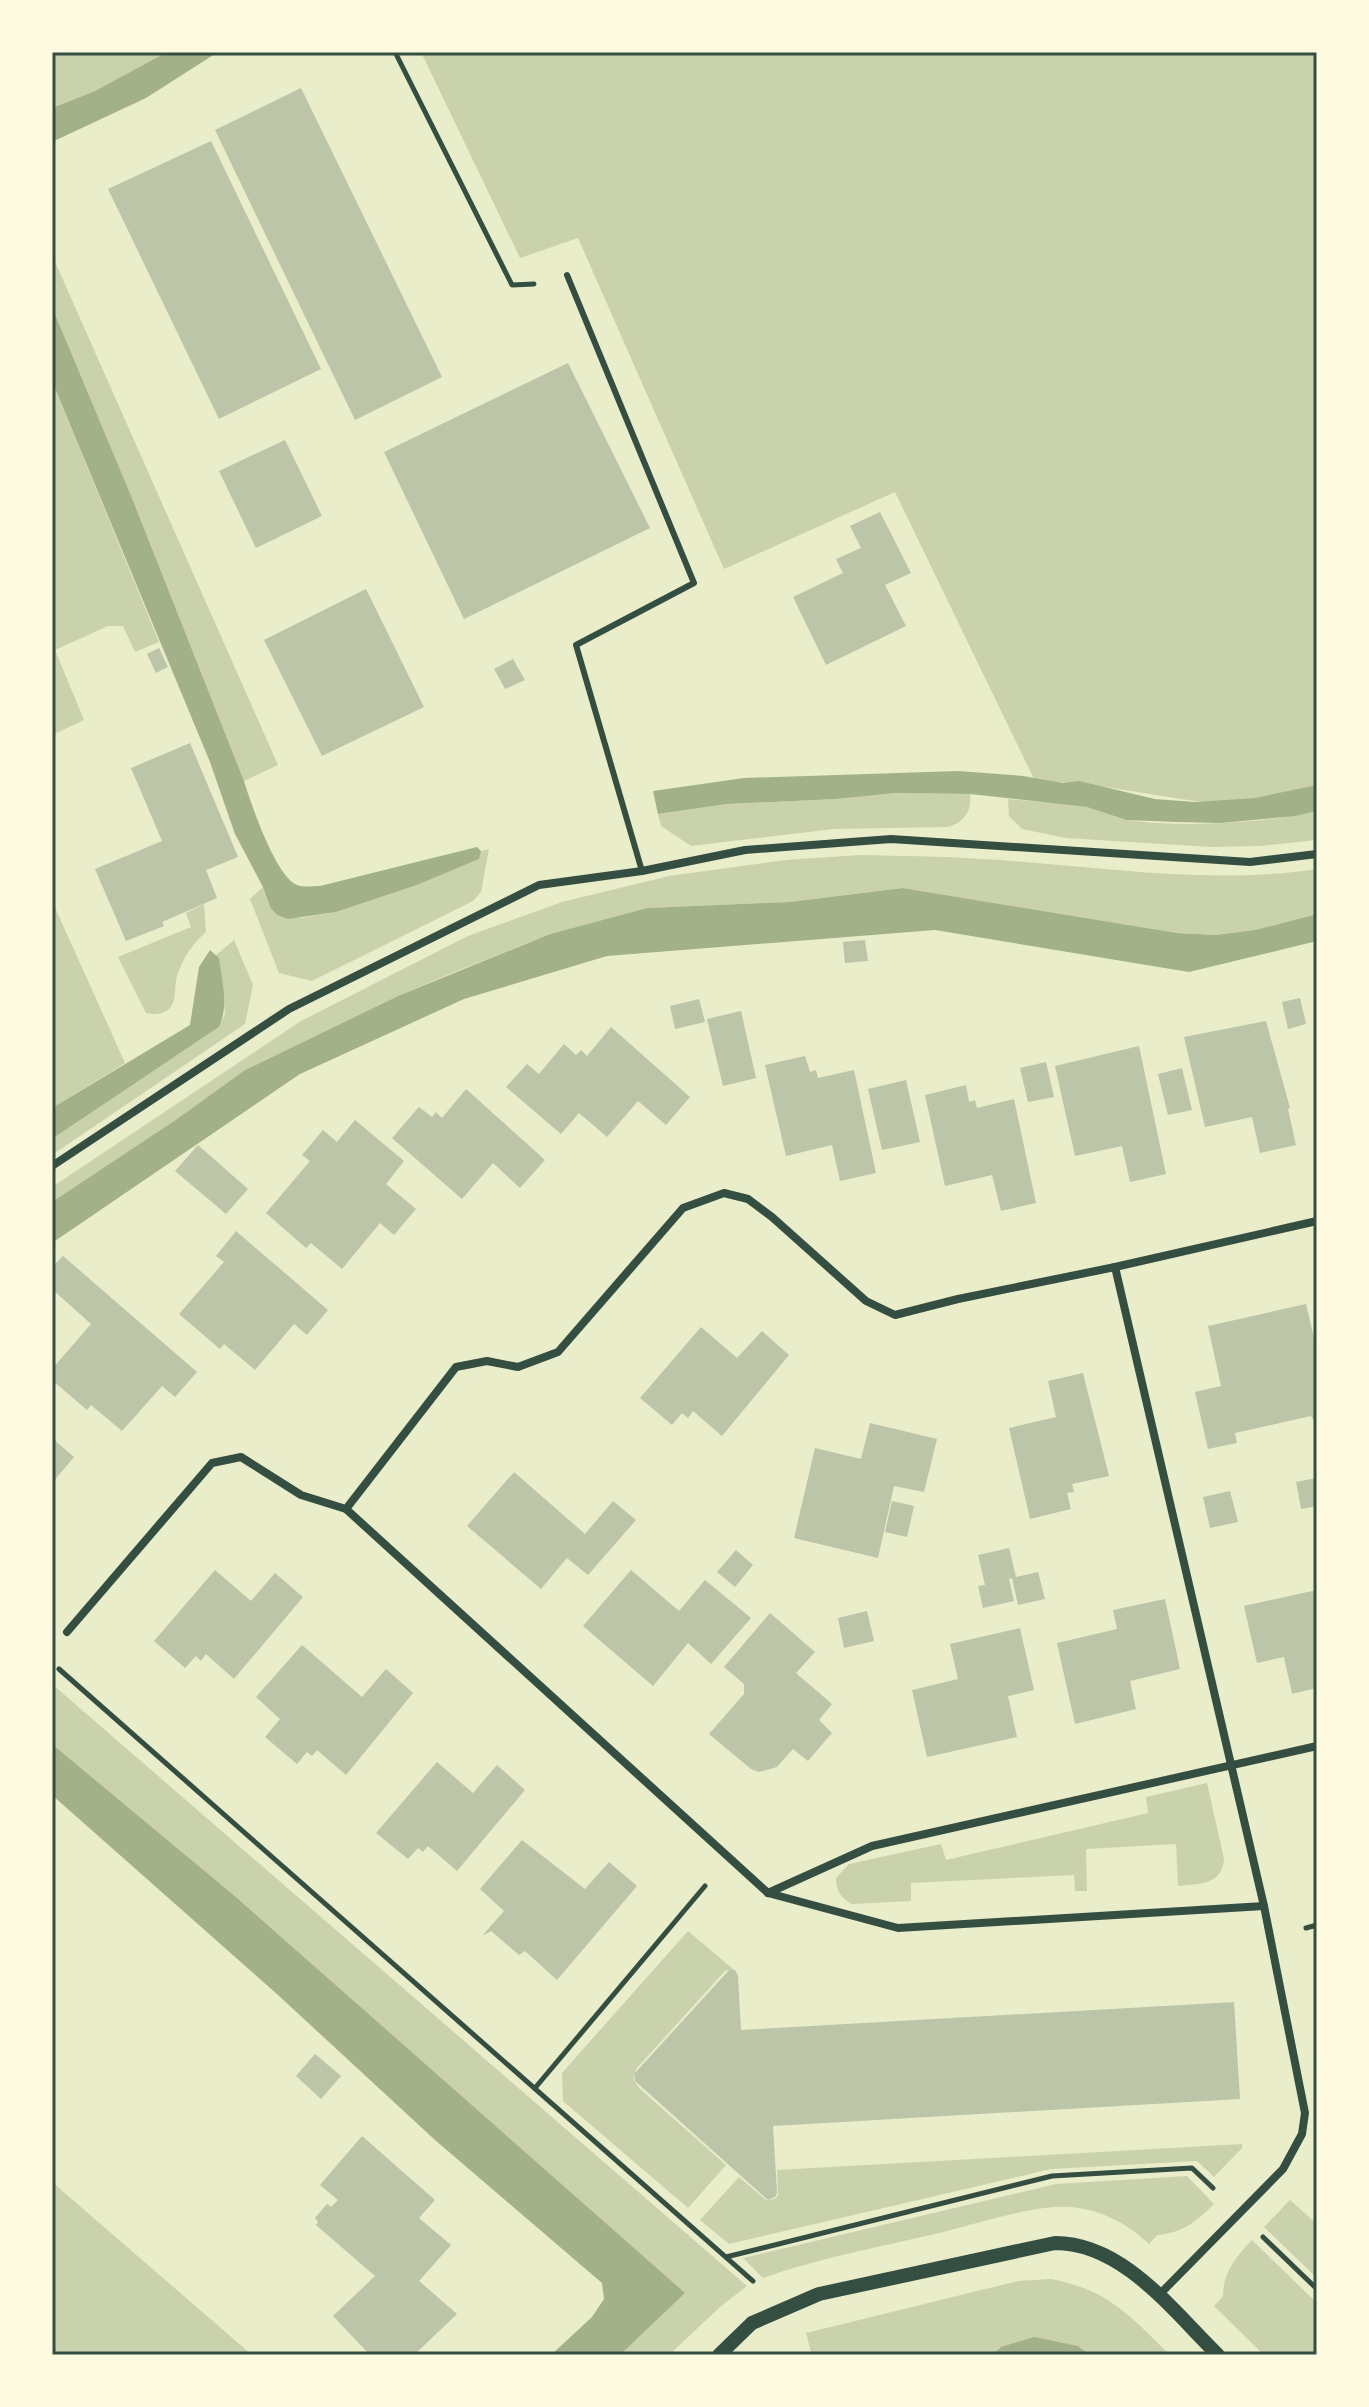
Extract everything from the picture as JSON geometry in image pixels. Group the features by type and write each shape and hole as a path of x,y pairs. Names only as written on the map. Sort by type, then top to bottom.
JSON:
{"street":[{"path":"52,1166 289,1009 539,885 642,871 745,850 891,839 1250,862 1317,854"},
{"path":"346,1509 456,1367 487,1361 518,1367 558,1352 683,1208 724,1193 748,1199 866,1301 895,1315 1317,1221"},
{"path":"1115,1267 1264,1906 1305,2113 1302,2134 1283,2169 1158,2296"},
{"path":"67,1632 212,1463 241,1457 301,1495 346,1509 768,1893 898,1928 1264,1906"},
{"path":"768,1893 872,1846 1317,1746"},
{"path":"719,2355 752,2323 819,2294 1055,2243 1080,2245 1107,2255 1158,2296 1218,2355"}],"lane":[{"path":"567,275 694,583 576,645 642,871"}],"path":[{"path":"395,52 512,285 526,286 567,275"},
{"path":"52,1663 756,2284 752,2323"},
{"path":"535,2088 729,1858"}],"shaded area":[{"path":"52,52 167,52 95,91 52,108"},
{"path":"167,52 218,52 146,98 52,142 52,108 95,91"},
{"path":"421,52 1317,52 1317,800 1279,808 1244,807 1095,786 1035,781 895,492 724,569 578,238 520,258"},
{"path":"52,255 278,765 244,781 132,498 52,307"},
{"path":"52,307 132,498 265,837 287,877 298,885 320,886 477,847 481,851 479,859 417,885 336,912 288,919 277,915 270,907 235,834 210,762 52,381"},
{"path":"52,381 159,642 135,652 123,626 108,626 55,650 84,720 52,735"},
{"path":"958,771 1023,776 1063,783 1079,781 1155,799 1195,802 1255,798 1317,785 1317,811 1221,823 1126,820 1087,807 970,794 896,793 727,804 658,814 653,791 744,778"},
{"path":"896,793 970,794 970,806 962,819 947,827 834,829 691,846 661,826 658,814 727,804"},
{"path":"1008,799 1077,805 1128,820 1173,824 1248,821 1317,811 1317,840 1210,847 1066,838 1022,829 1009,816"},
{"path":"489,849 481,892 473,901 312,981 279,973 250,899 263,887 270,907 300,918 336,912 417,885 478,859 481,851"},
{"path":"860,855 967,858 1191,875 1275,874 1317,869 1317,914 1255,930 1215,935 1177,933 903,888 789,902 647,908 550,934 452,973 245,1070 52,1202 52,1187 301,1021 468,936 562,902 669,876 786,860"},
{"path":"903,888 1177,933 1215,935 1255,930 1317,914 1317,941 1189,972 935,930 607,956 464,999 300,1074 52,1243 52,1202 245,1070 398,996 550,934 647,908 789,902"},
{"path":"52,901 125,1063 52,1108"},
{"path":"204,904 206,932 192,946 182,963 172,1005 161,1013 146,1013 118,957 191,927 186,913"},
{"path":"234,940 253,985 245,1024 52,1155 52,1139 219,1027 225,1014 216,955"},
{"path":"210,950 219,958 223,985 224,1011 219,1027 52,1139 52,1108 190,1025 199,967"},
{"path":"52,1684 747,2286 669,2355 620,2355 684,2293 236,1897 52,1744"},
{"path":"52,1744 236,1897 685,2293 620,2355 551,2355 592,2317 604,2299 602,2283 435,2140 278,1995 52,1795"},
{"path":"1207,1783 1224,1859 1219,1874 1208,1882 1178,1886 1176,1844 1086,1849 1087,1891 1075,1891 1074,1875 911,1883 911,1901 852,1904 842,1897 837,1887 836,1878 849,1864 941,1844 946,1860 1148,1813 1146,1797"},
{"path":"688,1931 733,1969 725,1971 636,2069 634,2080 639,2088 726,2165 688,2208 563,2101 562,2073"},
{"path":"1242,2144 1242,2148 1214,2177 1197,2161 1051,2169 729,2244 700,2220 739,2177 766,2200 775,2199 778,2195 777,2170"},
{"path":"1187,2176 1214,2204 1189,2225 1157,2235 1149,2244 1122,2223 1101,2214 1079,2208 1054,2207 1007,2215 763,2278 743,2258 1056,2184"},
{"path":"52,2182 252,2355 52,2355"},
{"path":"1290,2200 1317,2224 1317,2278 1264,2227"},
{"path":"1252,2240 1317,2303 1317,2355 1264,2355 1214,2306 1223,2296 1225,2280 1232,2265"},
{"path":"1051,2279 1088,2290 1117,2306 1170,2355 1090,2355 1078,2346 1001,2347 992,2355 805,2355 811,2352 806,2333 1018,2281"},
{"path":"1034,2337 1078,2346 1090,2355 992,2355 1001,2347"}],"building":[{"path":"301,88 442,377 355,420 215,130"},
{"path":"211,141 321,369 219,419 108,189"},
{"path":"568,363 650,528 464,619 384,452"},
{"path":"285,440 322,516 256,548 219,471"},
{"path":"880,512 911,573 885,585 906,626 826,665 793,597 843,573 836,559 861,548 850,526"},
{"path":"366,589 424,707 322,756 264,640"},
{"path":"159,648 168,667 156,673 147,654"},
{"path":"513,659 525,680 505,689 494,669"},
{"path":"190,743 238,857 206,870 217,898 162,922 164,926 126,941 95,869 162,841 131,768"},
{"path":"865,940 868,961 845,963 843,942"},
{"path":"1300,998 1306,1024 1288,1029 1282,1002"},
{"path":"699,999 705,1022 675,1029 670,1006"},
{"path":"741,1011 756,1078 723,1086 707,1019"},
{"path":"1266,1021 1290,1108 1296,1145 1260,1153 1252,1117 1205,1127 1184,1037"},
{"path":"611,1027 690,1097 666,1125 638,1101 607,1137 579,1113 561,1134 506,1087 527,1064 539,1074 564,1044 576,1055 581,1050 587,1056"},
{"path":"1139,1046 1166,1174 1130,1182 1122,1146 1075,1156 1055,1066"},
{"path":"805,1056 810,1072 816,1070 818,1078 854,1070 876,1173 840,1181 832,1145 786,1156 765,1065"},
{"path":"1046,1062 1054,1097 1028,1102 1020,1068"},
{"path":"1182,1068 1192,1110 1168,1115 1158,1074"},
{"path":"906,1080 920,1142 882,1150 868,1089"},
{"path":"966,1085 969,1102 975,1100 977,1108 1014,1099 1036,1203 1001,1211 992,1175 945,1186 925,1095"},
{"path":"466,1089 545,1160 520,1188 493,1163 462,1199 392,1138 419,1107 432,1117 436,1112 442,1118"},
{"path":"355,1120 404,1161 386,1184 416,1209 394,1235 380,1223 342,1269 311,1243 306,1248 266,1213 310,1161 302,1155 323,1130 337,1142"},
{"path":"198,1145 248,1189 226,1214 175,1171"},
{"path":"236,1231 328,1310 307,1335 294,1324 255,1370 224,1344 220,1349 179,1314 224,1262 216,1256"},
{"path":"63,1256 197,1372 175,1397 162,1386 122,1431 91,1405 87,1410 52,1380 52,1369 91,1324 52,1289 52,1267"},
{"path":"1306,1304 1317,1350 1317,1426 1311,1416 1235,1433 1237,1443 1208,1449 1195,1392 1221,1386 1208,1326"},
{"path":"701,1327 737,1358 762,1331 789,1355 722,1436 693,1411 688,1418 682,1413 672,1425 640,1398"},
{"path":"1083,1373 1109,1476 1072,1484 1074,1492 1067,1493 1071,1509 1030,1519 1009,1428 1056,1417 1048,1381"},
{"path":"870,1423 937,1439 924,1492 894,1486 878,1558 794,1538 815,1448 861,1459"},
{"path":"52,1438 74,1457 52,1483"},
{"path":"514,1472 585,1534 613,1501 636,1520 588,1575 567,1558 541,1589 467,1526"},
{"path":"1317,1478 1317,1506 1301,1509 1296,1482"},
{"path":"1230,1491 1238,1522 1210,1528 1203,1497"},
{"path":"892,1501 914,1506 907,1537 885,1532"},
{"path":"1009,1548 1016,1577 1038,1572 1045,1599 1018,1605 1012,1578 1009,1579 1014,1601 983,1608 978,1586 985,1585 978,1555"},
{"path":"736,1550 753,1565 735,1587 717,1572"},
{"path":"215,1570 251,1601 275,1573 303,1597 234,1679 206,1654 201,1661 196,1656 185,1668 154,1641"},
{"path":"631,1570 679,1611 705,1580 751,1618 711,1664 688,1643 653,1686 583,1626"},
{"path":"1317,1590 1317,1688 1292,1694 1284,1657 1257,1663 1244,1606"},
{"path":"1165,1599 1180,1669 1130,1681 1136,1709 1075,1724 1057,1643 1117,1629 1113,1610"},
{"path":"867,1611 874,1641 844,1648 838,1618"},
{"path":"770,1613 815,1652 796,1673 832,1704 819,1720 832,1733 808,1761 793,1749 777,1767 759,1772 751,1769 709,1734 744,1694 744,1684 724,1667"},
{"path":"1020,1628 1034,1690 1008,1696 1017,1737 927,1757 912,1690 958,1679 950,1644"},
{"path":"302,1645 362,1697 386,1669 413,1693 346,1775 317,1750 312,1756 307,1752 297,1764 265,1737 280,1719 256,1697"},
{"path":"437,1762 473,1793 497,1765 525,1790 457,1871 428,1846 423,1852 418,1848 408,1859 376,1833"},
{"path":"522,1840 585,1889 609,1862 637,1886 557,1980 525,1951 519,1955 491,1931 482,1936 504,1911 480,1889"},
{"path":"730,1969 735,1970 738,1976 741,2030 1234,2002 1240,2099 773,2126 777,2193 768,2200 635,2081 635,2073"},
{"path":"315,2054 341,2076 321,2099 296,2076"},
{"path":"362,2136 435,2200 419,2218 451,2245 419,2281 457,2314 414,2355 370,2355 333,2316 375,2276 316,2225 318,2222 315,2218 327,2204 331,2207 338,2200 320,2185"}]}
